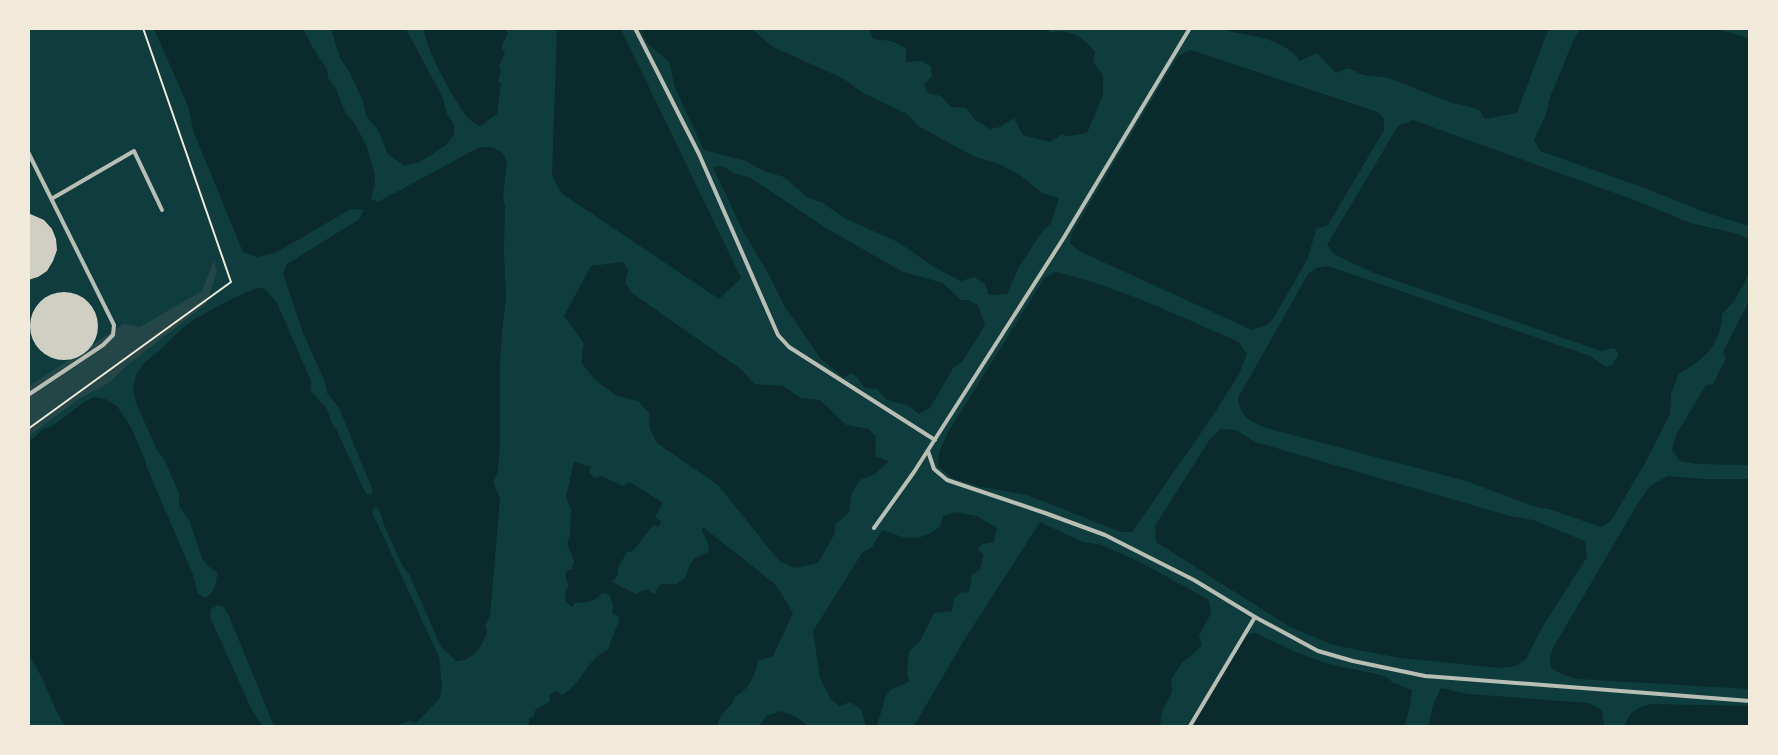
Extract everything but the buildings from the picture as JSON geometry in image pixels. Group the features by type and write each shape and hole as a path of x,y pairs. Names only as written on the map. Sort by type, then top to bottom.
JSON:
{"lane":[{"path":"636,28 699,154 778,335 789,347 935,440"},
{"path":"874,528 928,451 1063,239 1190,28"},
{"path":"53,198 134,151 162,210"},
{"path":"28,152 53,198 114,325 113,335 103,345 28,395"},
{"path":"928,451 934,469 947,480 1104,535 1194,580 1318,651 1425,676 1749,702"},
{"path":"1190,726 1255,617"}],"path":[{"path":"28,429 231,282 143,28"}],"shaded area":[{"path":"424,28 506,29 508,34 501,46 505,53 499,66 501,71 498,81 501,84 497,114 480,126 468,118 449,88 428,47"},
{"path":"1046,28 1051,33 1064,31 1086,42 1095,52 1093,62 1103,76 1103,95 1087,133 1061,135 1050,142 1023,135 1014,118 1000,127 990,129 975,120 966,108 951,107 941,96 928,93 924,85 932,76 931,66 922,61 906,62 906,48 891,41 873,39 869,29"},
{"path":"154,29 303,29 327,69 328,78 336,89 346,114 354,122 367,147 375,183 371,199 378,202 480,147 492,147 503,153 507,162 503,198 506,299 500,366 500,446 498,471 493,482 500,498 490,616 485,626 487,631 483,642 472,655 456,661 441,647 410,576 402,565 384,525 379,509 374,507 372,512 439,657 442,685 440,698 416,723 409,721 400,726 274,726 229,616 224,607 218,605 211,609 210,617 250,706 262,726 65,726 29,654 29,442 42,430 54,425 84,402 95,397 105,399 117,406 132,429 193,575 198,594 205,598 213,590 217,572 210,568 202,558 189,520 179,506 179,493 136,403 133,390 136,375 144,363 195,319 231,299 257,288 264,288 277,303 311,381 310,390 327,409 366,494 370,495 373,491 339,408 327,393 325,382 303,333 283,274 287,264 358,220 364,210 351,209 275,253 257,257 243,252 194,133 188,106"},
{"path":"331,29 406,29 442,96 447,114 454,124 454,135 446,145 420,162 404,166 388,154 378,130 366,116 363,101 340,58"},
{"path":"557,29 621,29 741,278 719,299 561,193 552,175"},
{"path":"640,29 752,29 773,47 844,79 863,93 907,114 918,126 973,156 999,164 1020,175 1042,193 1059,198 1051,223 1041,233 1019,267 1007,294 989,295 985,284 974,277 961,281 934,267 898,242 844,218 823,203 807,197 784,177 766,172 746,161 704,150 675,88 669,62 647,43"},
{"path":"1228,29 1550,29 1517,113 1485,119 1479,110 1452,103 1389,78 1363,75 1348,68 1336,73 1317,53 1300,61 1286,47 1277,43"},
{"path":"1580,29 1717,29 1749,38 1749,226 1707,213 1540,151 1534,140 1573,41"},
{"path":"1191,50 1378,112 1384,119 1384,130 1328,225 1316,229 1308,258 1273,319 1265,326 1252,330 1079,251 1070,243 1072,233 1178,56"},
{"path":"1413,120 1637,201 1690,223 1748,238 1749,274 1735,300 1722,314 1719,334 1715,342 1704,357 1679,373 1671,394 1670,414 1611,521 1601,527 1549,509 1536,507 1466,481 1266,428 1251,420 1241,410 1238,398 1308,274 1316,268 1328,266 1590,356 1606,367 1612,365 1619,354 1614,348 1601,351 1374,273 1335,255 1327,245 1398,126"},
{"path":"723,166 733,173 749,177 826,228 903,272 943,283 961,300 968,300 978,305 985,325 962,362 953,368 930,408 919,414 909,406 887,400 877,389 865,388 856,376 850,373 844,378 821,359 785,307 743,231 713,167"},
{"path":"214,260 217,272 206,304 125,367 110,382 79,399 29,436 29,386 124,324 140,327 202,291"},
{"path":"623,262 628,270 625,283 632,293 742,370 754,384 783,386 801,398 820,400 846,425 869,429 876,437 875,456 889,461 875,474 860,480 851,495 849,512 835,525 835,533 818,563 795,568 779,561 718,485 657,443 650,429 649,413 638,401 617,396 595,380 581,362 584,343 564,316 591,266"},
{"path":"1056,272 1080,278 1172,312 1239,342 1247,354 1239,374 1212,417 1132,532 1121,532 1027,495 977,486 952,478 938,466 939,452 948,432 1045,277"},
{"path":"1749,301 1749,465 1697,464 1680,461 1672,450 1676,435 1706,385 1713,384 1726,358 1723,352"},
{"path":"1220,429 1236,430 1255,442 1510,516 1533,520 1585,541 1587,557 1543,626 1526,659 1516,666 1501,668 1400,658 1333,645 1290,627 1156,542 1155,526 1210,439"},
{"path":"574,462 591,467 589,472 594,478 601,476 623,486 630,482 663,503 655,517 661,521 658,527 653,525 633,551 627,552 618,568 618,575 612,582 636,594 646,589 654,594 661,584 676,584 685,578 695,558 708,552 709,545 702,531 703,527 776,585 793,613 773,656 758,661 750,682 739,695 734,697 733,702 720,717 717,726 529,726 529,718 533,717 536,709 550,702 549,696 556,691 562,695 569,690 595,658 609,649 619,621 619,617 612,613 610,595 602,593 594,600 575,603 572,607 566,602 565,592 569,586 565,576 567,571 572,569 574,561 567,544 570,535 571,509 566,497"},
{"path":"1668,476 1749,479 1749,689 1578,679 1551,668 1550,659 1553,648 1638,503 1650,486"},
{"path":"956,512 977,516 997,528 994,542 983,544 978,549 983,555 980,570 972,574 969,593 962,592 954,598 952,611 934,613 920,641 909,652 907,670 909,682 890,690 885,698 877,726 866,726 861,709 850,702 840,706 831,700 820,678 813,631 862,553 872,547 882,530 917,538 940,527 943,516"},
{"path":"1040,522 1083,542 1102,545 1142,563 1209,600 1211,613 1199,636 1202,646 1181,664 1171,680 1172,692 1162,712 1160,726 914,726 963,642"},
{"path":"1255,633 1298,653 1329,664 1385,676 1392,682 1412,690 1404,726 1188,726 1240,641 1246,634"},
{"path":"1441,688 1468,694 1589,703 1602,710 1604,726 1428,726 1433,705"},
{"path":"1650,704 1749,706 1749,726 1625,726 1628,717 1634,711"},
{"path":"781,711 796,717 808,726 759,726 766,716"}]}
